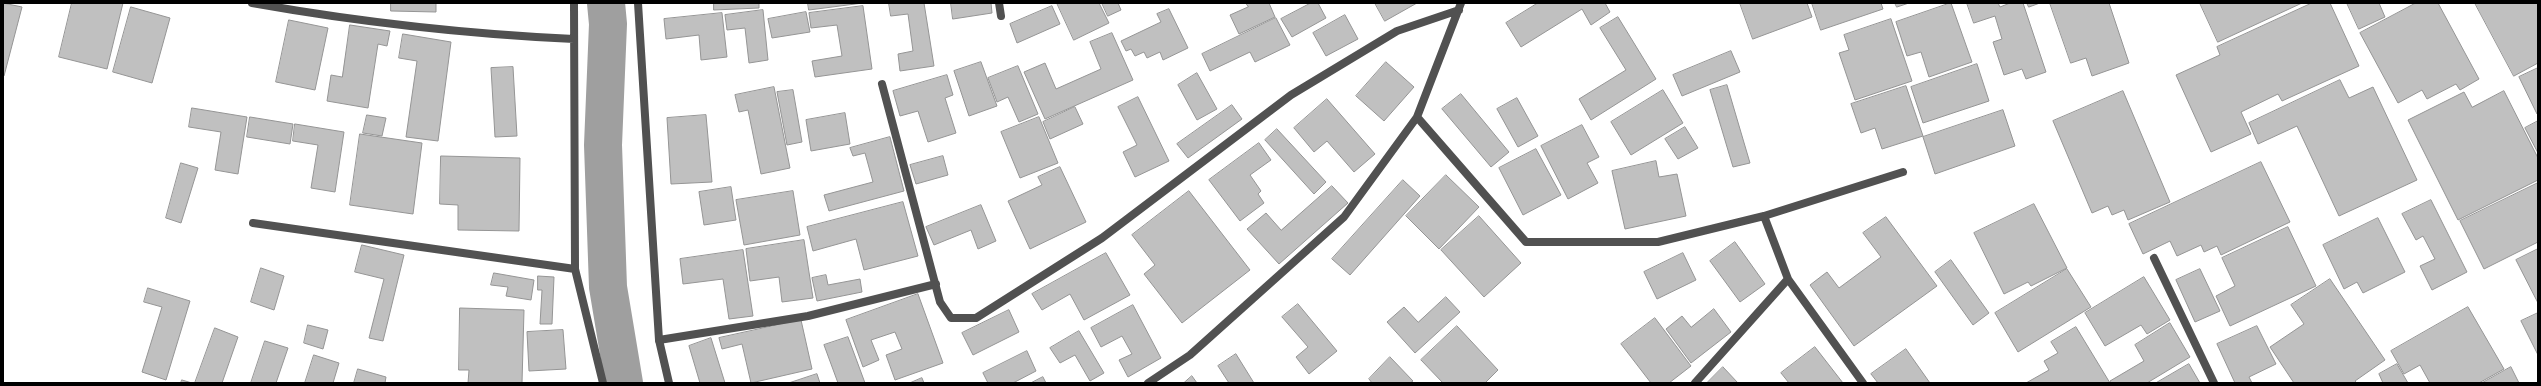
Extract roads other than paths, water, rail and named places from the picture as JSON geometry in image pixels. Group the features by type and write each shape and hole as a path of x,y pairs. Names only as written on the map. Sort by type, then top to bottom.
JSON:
{"street":[{"path":"252,3 328,16 507,36 574,39"},
{"path":"574,3 575,269 603,383"},
{"path":"638,3 659,340 669,383"},
{"path":"999,3 1001,16"},
{"path":"1148,383 1190,355 1344,217 1418,117 1460,6"},
{"path":"882,84 940,302 951,318 976,318 1102,238 1291,94 1397,31 1460,6"},
{"path":"1418,117 1526,242 1658,242 1764,216 1903,172"},
{"path":"1764,216 1788,279 1863,383"},
{"path":"253,223 575,269"},
{"path":"2154,258 2214,383"},
{"path":"1696,383 1788,279"},
{"path":"659,340 808,316 936,284"}],"waterway":[{"path":"606,3 608,24 603,145 608,287 624,383"}]}
